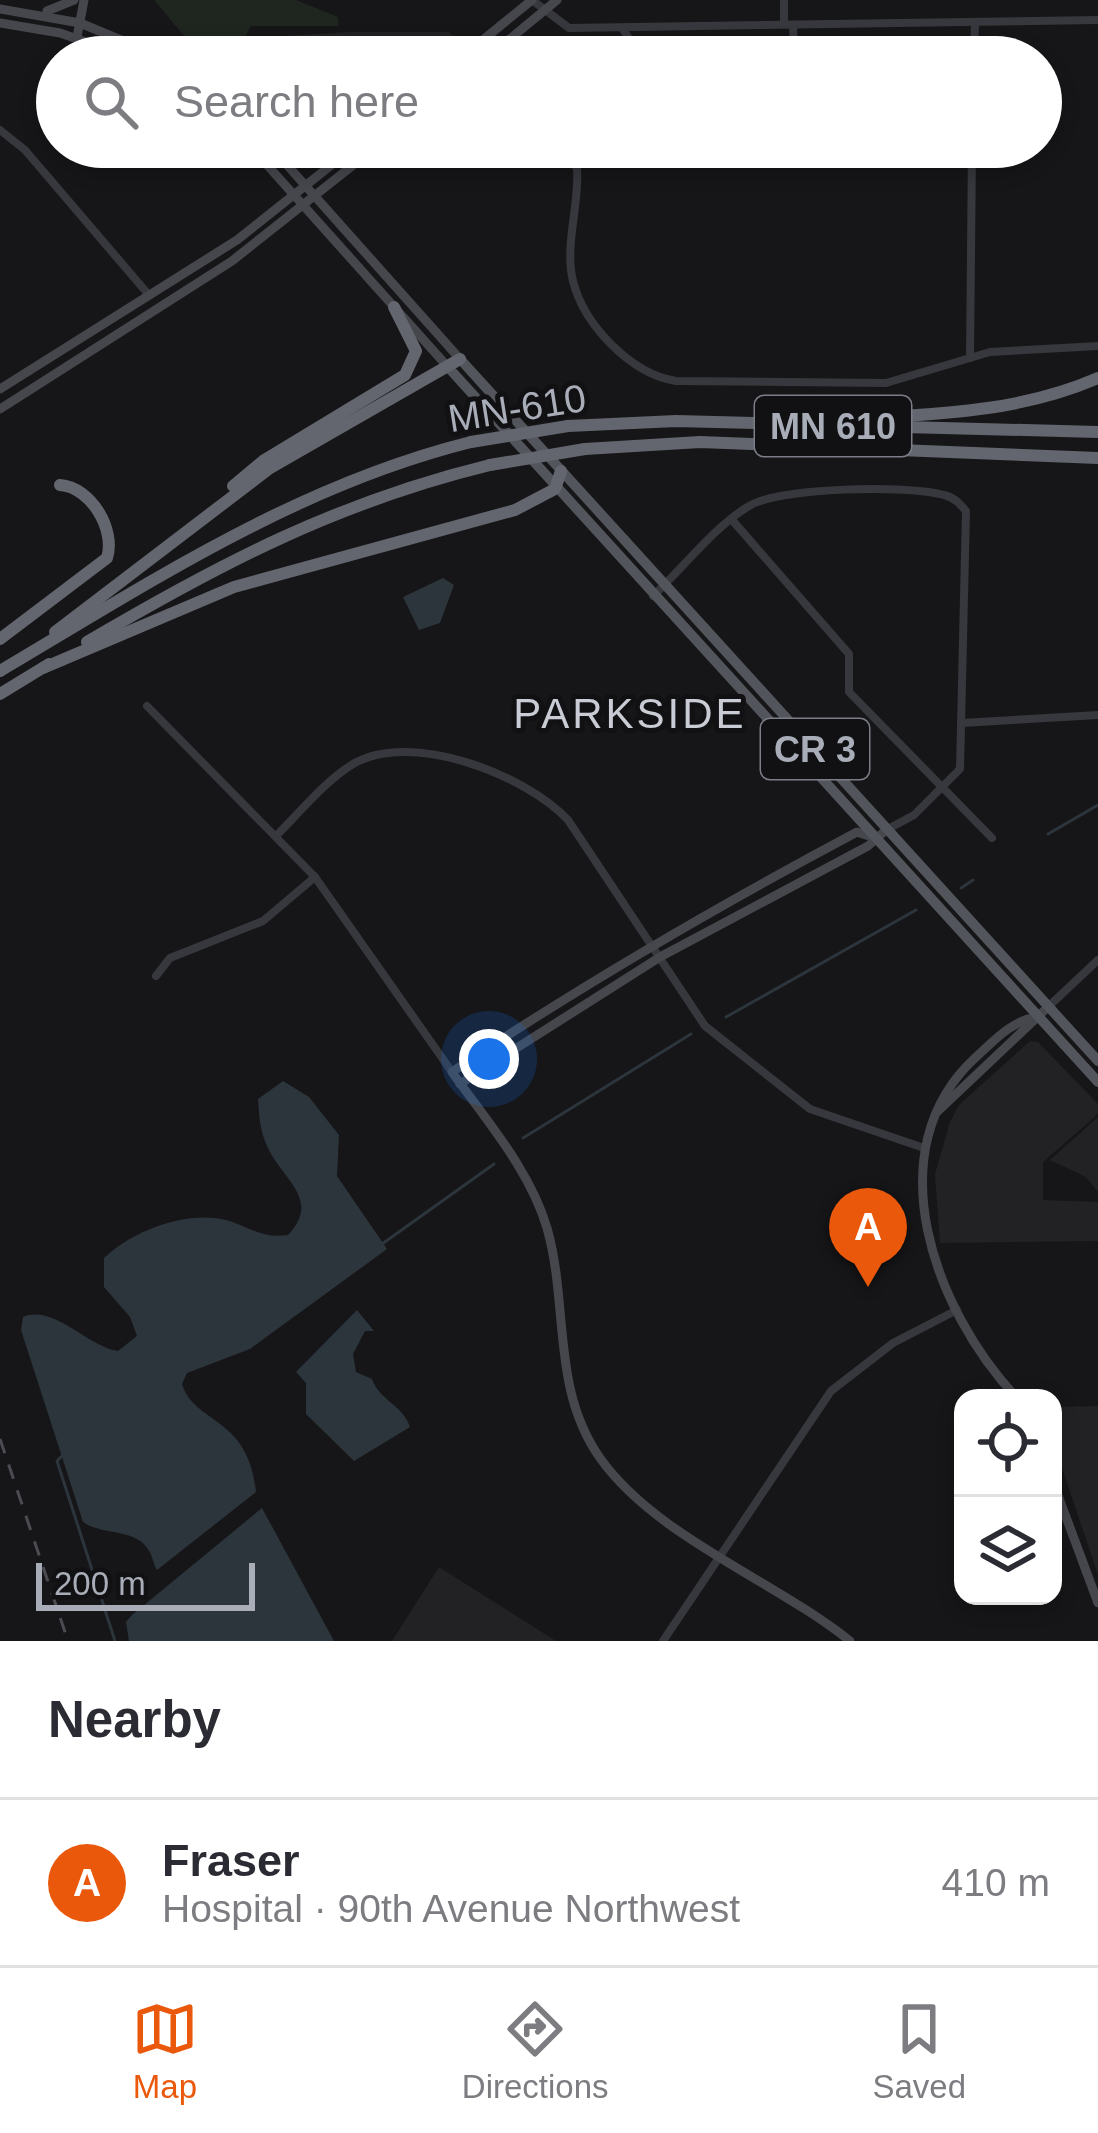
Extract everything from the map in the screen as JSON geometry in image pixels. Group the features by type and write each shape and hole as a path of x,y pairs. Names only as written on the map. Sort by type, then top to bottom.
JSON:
{"highway":[{"path":"32,652 262,461 405,375 416,351 394,307"},
{"path":"194,522 321,435 453,363"},
{"path":"809,425 964,412 1066,392 1098,378"},
{"name":"MN-610","path":"0,671 224,538 309,496 471,442 568,426 676,421 1098,432"},
{"name":"MN-610","path":"0,694 290,530 410,484 490,465 585,448 700,442 1098,458"},
{"path":"43,668 234,586 515,509 555,489 561,471"},
{"path":"0,639 98,570 110,551 109,534 88,498 73,486 60,485"}],"main road":[{"name":"CR 3","path":"453,363 561,471 1098,1061"},
{"name":"CR 3","path":"453,363 555,489 1098,1082"}],"street":[{"path":"16,11 56,11 74,0"},
{"path":"76,36 84,0"},
{"path":"488,36 532,0 569,28 1098,20"},
{"path":"514,36 557,0"},
{"path":"784,0 791,36"},
{"path":"0,9 80,23 111,36"},
{"path":"975,22 975,36"},
{"path":"0,23 71,36"},
{"path":"621,27 627,36"},
{"path":"0,130 36,163"},
{"path":"40,168 148,294"},
{"name":"CR 3","path":"270,168 394,307 453,363"},
{"name":"CR 3","path":"290,168 453,363"},
{"path":"0,389 163,286 329,168"},
{"path":"0,409 190,287 351,168"},
{"path":"577,168 572,274 585,304 629,364 676,381 886,383 1004,350 1098,346"},
{"path":"970,358 972,168"},
{"path":"460,1084 660,957 868,846 872,837 914,815 960,769 966,511 944,494 774,496 747,507 653,596"},
{"path":"733,521 849,654 850,692 992,838"},
{"path":"147,706 278,834 315,877 452,1072 540,1209 553,1252 565,1372 586,1436 633,1495 850,1641"},
{"path":"962,723 1098,715"},
{"path":"278,834 361,761 390,754 451,756 543,798 562,813 705,1026 779,1088 854,1127 924,1148"},
{"path":"452,1072 652,944 857,832 872,837"},
{"path":"156,976 170,958 263,921 315,877"},
{"path":"1009,1389 978,1354 957,1310 921,1204 924,1148 939,1099 973,1060 1018,1020 1037,1017 1098,960"},
{"path":"663,1641 831,1391 893,1343 957,1310"},
{"path":"1058,1497 1098,1603"}],"shaded area":[{"path":"154,0 296,0 338,17 338,26 251,26 246,36 185,36"},
{"path":"449,32 454,36 283,36"},
{"path":"443,578 454,585 440,623 419,630 403,597"},
{"path":"1030,1041 1038,1042 1098,1104 1098,1114 1043,1162 1043,1200 1098,1202 1098,1241 940,1243 935,1174 950,1122 959,1105"},
{"path":"283,1081 309,1097 339,1135 337,1176 387,1249 250,1349 187,1373 182,1384 188,1397 233,1435 251,1467 256,1492 157,1570 144,1544 83,1522 21,1330 23,1317 47,1316 118,1351 137,1336 130,1317 104,1287 104,1258 116,1248 144,1231 194,1218 226,1220 263,1234 288,1235 301,1211 300,1200 267,1146 258,1099"},
{"path":"1098,1117 1098,1192 1086,1177 1050,1160"},
{"path":"357,1310 374,1331 365,1331 353,1354 356,1372 372,1379 410,1427 354,1461 306,1414 306,1383 296,1372"},
{"path":"1098,1406 1098,1575 1062,1468 1062,1407"},
{"path":"262,1508 334,1641 129,1641 126,1622 132,1615"},
{"path":"439,1567 556,1641 392,1641"}],"waterway":[{"path":"1048,834 1098,805"},
{"path":"961,888 973,880"},
{"path":"726,1017 916,910"},
{"path":"523,1138 691,1034"},
{"path":"382,1244 494,1164"},
{"path":"62,1456 57,1461 115,1641"}],"railway":[{"path":"0,1439 68,1641"}],"place":[{"name":"Fraser","path":"868,1287"}],"district":[{"name":"PARKSIDE","path":"630,713"}]}
